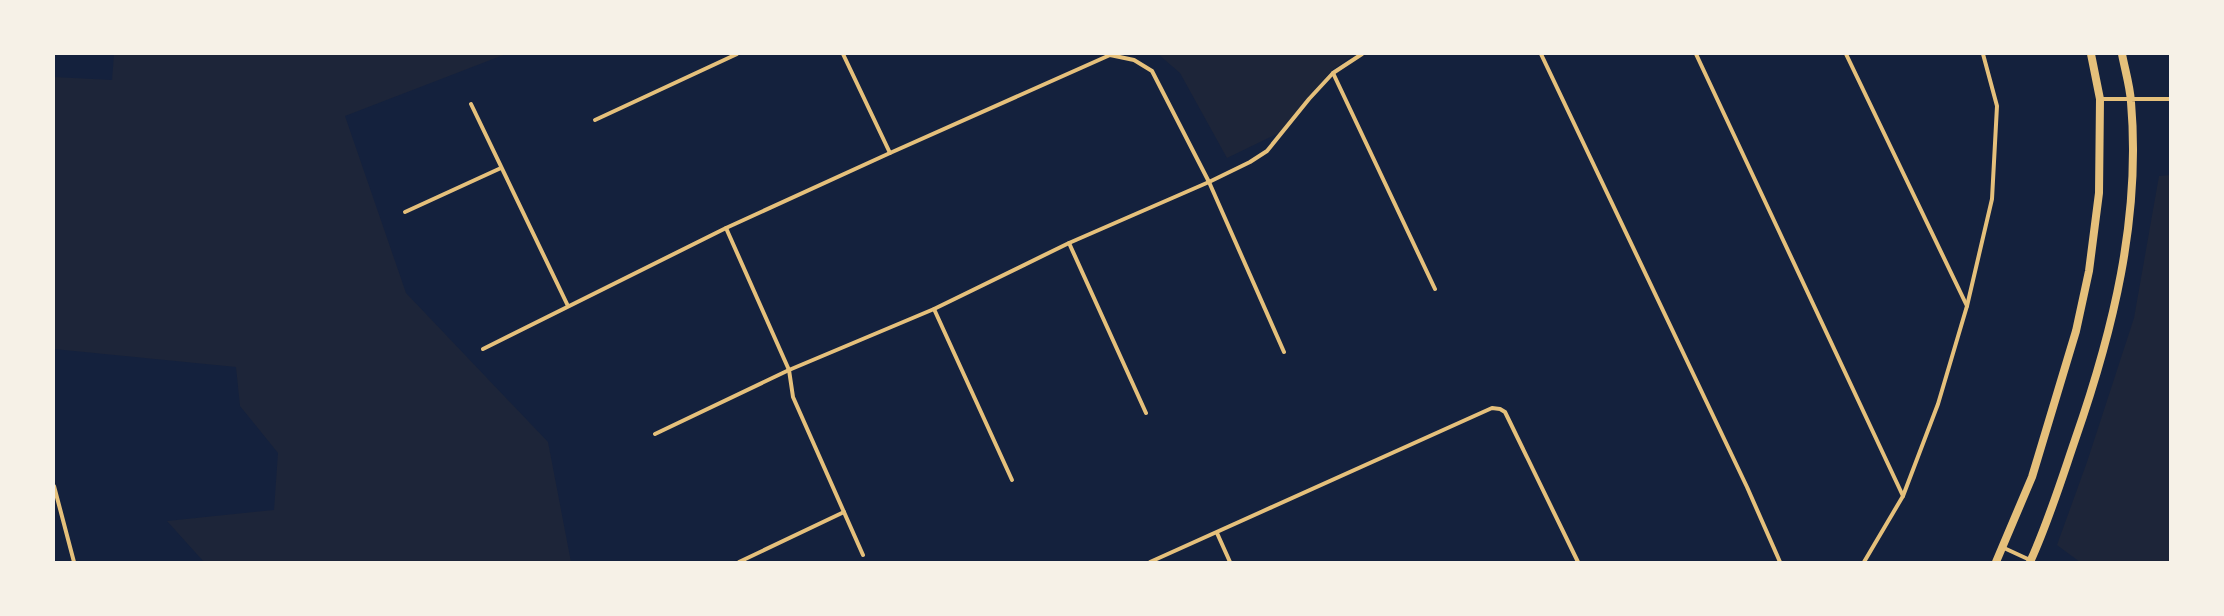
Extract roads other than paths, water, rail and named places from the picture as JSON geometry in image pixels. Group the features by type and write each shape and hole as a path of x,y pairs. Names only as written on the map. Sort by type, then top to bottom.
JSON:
{"main road":[{"path":"1996,562 2004,548 2032,477 2076,331 2089,271 2100,193 2100,99 2091,54"},
{"path":"2031,561 2060,486 2087,406 2122,275 2133,196 2131,101 2122,54"}],"street":[{"path":"595,120 737,54"},
{"path":"843,54 890,153"},
{"path":"655,434 789,370 934,309 1069,243 1209,182 1267,151 1309,99 1333,74 1362,54"},
{"path":"1541,54 1747,487 1780,562"},
{"path":"1696,54 1903,496"},
{"path":"1846,54 1967,306"},
{"path":"1864,562 1903,496 1938,404 1967,306 1992,199 1997,106 1983,54"},
{"path":"483,349 726,228 1110,55 1134,60 1152,71 1209,182 1284,352"},
{"path":"1333,74 1435,289"},
{"path":"2100,99 2131,101 2170,99"},
{"path":"471,104 568,306"},
{"path":"405,212 501,168"},
{"path":"726,228 789,370 794,397 863,555"},
{"path":"1069,243 1146,413"},
{"path":"934,309 1012,480"},
{"path":"1150,562 1492,408 1500,409 1504,412 1577,562"},
{"path":"54,486 74,562"},
{"path":"739,562 844,512"},
{"path":"1217,533 1230,562"},
{"path":"2004,548 2031,561"}]}
